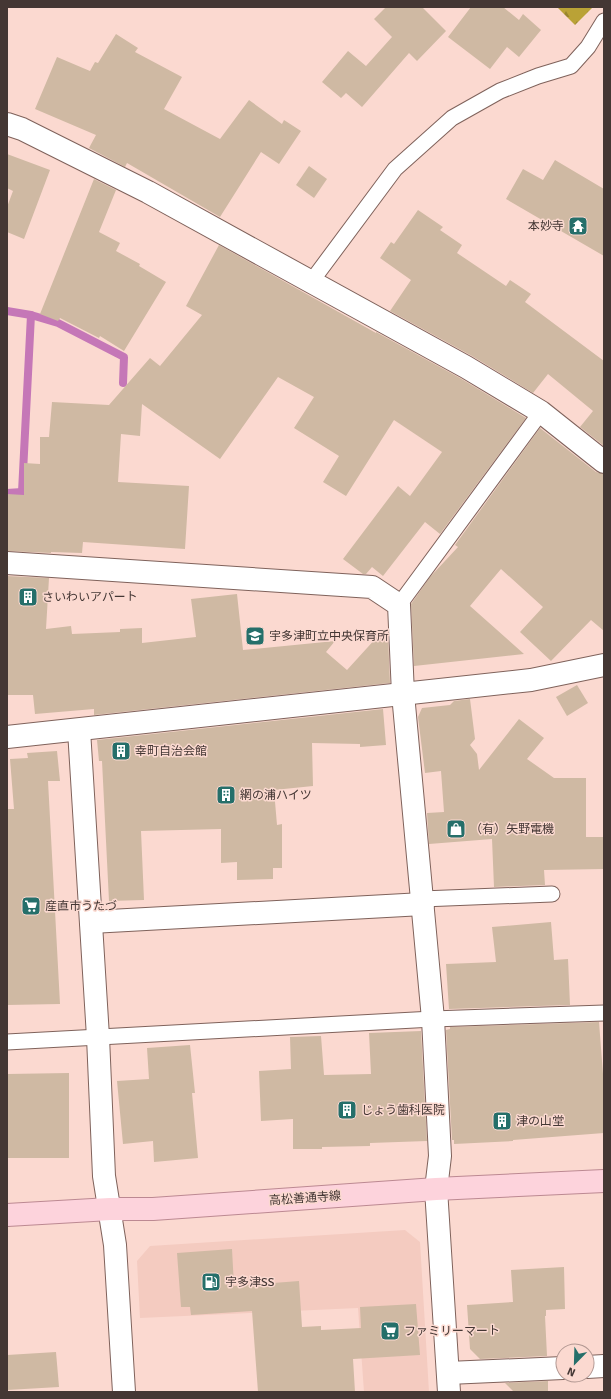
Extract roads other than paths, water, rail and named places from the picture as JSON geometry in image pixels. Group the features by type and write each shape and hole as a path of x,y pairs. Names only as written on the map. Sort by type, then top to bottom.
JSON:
{"main road":[{"name":"高松善通寺線","path":"7,1214 110,1209 153,1209 436,1188 604,1181"}],"street":[{"path":"7,124 22,129 148,192 466,367 541,412 604,462"},
{"path":"7,563 372,587 399,605 403,694 434,1019 440,1156 436,1188 448,1382 555,1369"},
{"path":"7,737 531,680 604,665"},
{"path":"79,730 98,1037 104,1176 115,1245 124,1392"},
{"path":"91,922 422,902"}],"lane":[{"path":"311,282 395,169 452,118 500,91 538,76 571,66 588,47 604,21"},
{"path":"399,605 541,412"},
{"path":"422,902 552,894"},
{"path":"7,1042 434,1019 604,1014"}],"waterway":[{"path":"7,311 31,315 22,492 7,493"},
{"path":"31,315 58,323 124,357 123,383"}],"place":[{"name":"本妙寺","path":"578,226"},
{"name":"さいわいアパート","path":"28,597"},
{"name":"宇多津町立中央保育所","path":"255,636"},
{"name":"幸町自治会館","path":"121,751"},
{"name":"網の浦ハイツ","path":"226,795"},
{"name":"（有）矢野電機","path":"456,829"},
{"name":"産直市うたづ","path":"31,906"},
{"name":"じょう歯科医院","path":"347,1110"},
{"name":"津の山堂","path":"502,1121"},
{"name":"宇多津SS","path":"211,1282"},
{"name":"ファミリーマート","path":"390,1331"}]}
